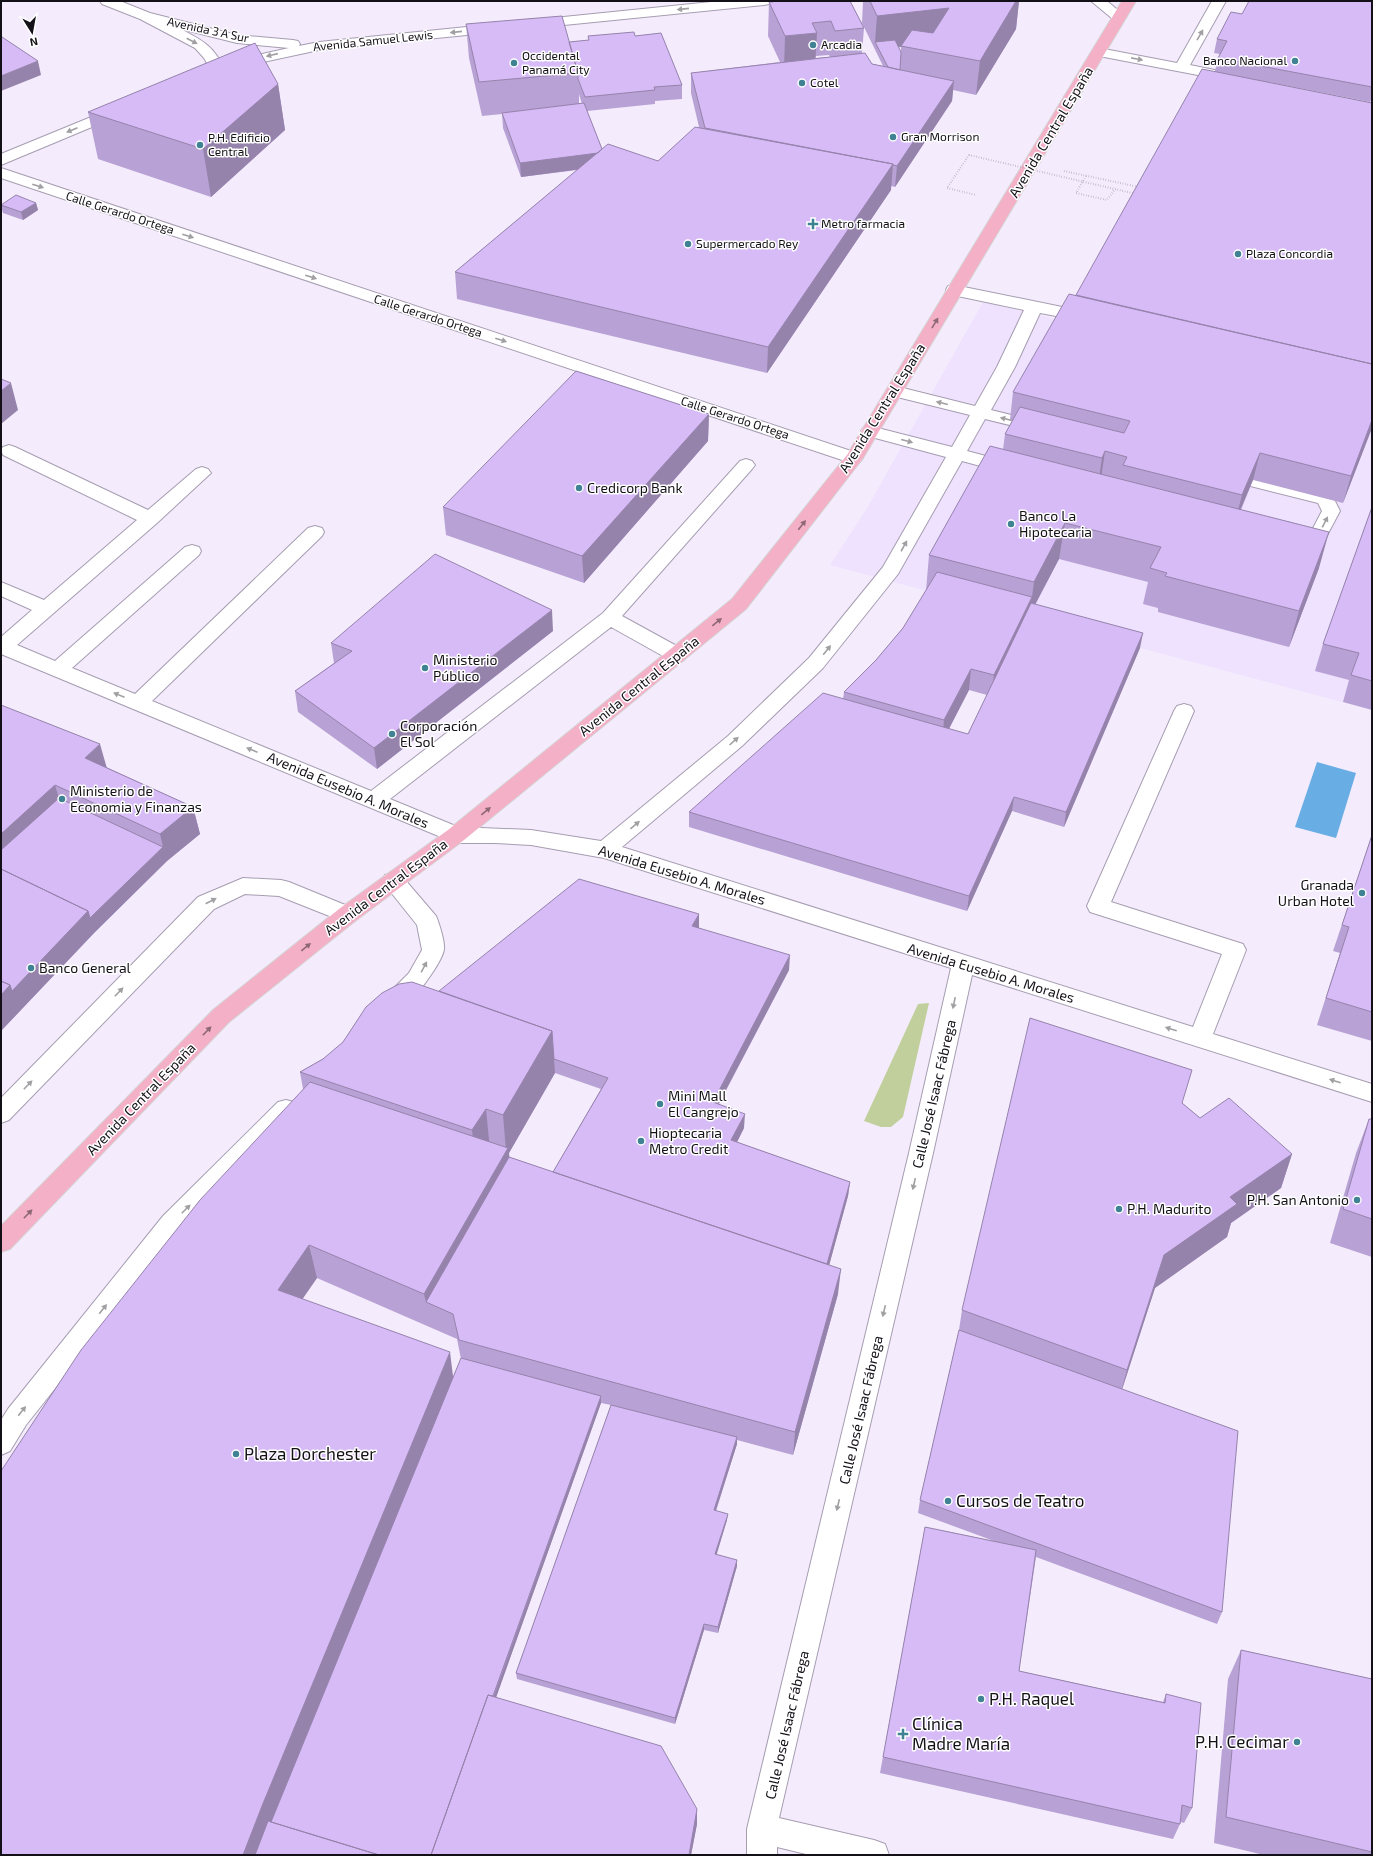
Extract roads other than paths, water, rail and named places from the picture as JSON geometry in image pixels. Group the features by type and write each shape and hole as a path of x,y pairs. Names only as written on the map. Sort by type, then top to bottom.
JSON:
{"main road":[{"name":"Avenida Central España","path":"1,1242 221,1016 347,915 456,835 739,604 854,458 1129,1"}],"street":[{"name":"Avenida 3 A Sur","path":"107,1 145,16 200,45 211,56 217,69"},
{"name":"Avenida Samuel Lewis","path":"203,75 217,69 274,54 319,46 764,1"},
{"path":"1098,1 1120,17"},
{"path":"1181,68 1219,1"},
{"name":"Avenida 3 A Sur","path":"145,16 237,39 319,46"},
{"path":"1099,52 1242,80"},
{"path":"1,160 131,105"},
{"name":"Calle Gerardo Ortega","path":"1,173 854,458"},
{"path":"954,290 1072,314"},
{"path":"605,850 735,741 816,663 891,570 1006,367 1034,307"},
{"path":"895,391 1057,432"},
{"path":"870,431 1025,472"},
{"path":"9,451 150,519"},
{"path":"373,801 610,618 746,465"},
{"path":"1210,470 1325,499 1331,511 1318,537 1294,539 1278,536"},
{"path":"2,646 202,473"},
{"path":"138,703 315,532"},
{"path":"58,669 192,551"},
{"path":"1,588 46,608"},
{"path":"610,618 677,655"},
{"name":"Avenida Eusebio A. Morales","path":"2,646 456,835 497,834 531,836 566,841 605,850 1372,1093"},
{"path":"1184,711 1098,906 1235,950 1200,1038"},
{"path":"378,1018 417,980 433,950 428,922 392,881"},
{"path":"1,1113 206,903 242,886 281,888 347,915"},
{"name":"Calle José Isaac Fábrega","path":"762,1842 963,964"},
{"path":"1,1443 17,1417 172,1222 300,1096"},
{"path":"762,1842 874,1855"}],"water":[{"path":"1317,762 1356,773 1336,838 1295,827"}],"place":[{"name":"Arcadia","path":"813,45"},
{"name":"Banco Nacional","path":"1295,61"},
{"name":"Occidental Panamá City","path":"514,63"},
{"name":"Cotel","path":"802,83"},
{"name":"Gran Morrison","path":"893,137"},
{"name":"P.H. Edificio Central","path":"200,145"},
{"name":"Metro farmacia","path":"813,224"},
{"name":"Supermercado Rey","path":"688,244"},
{"name":"Plaza Concordia","path":"1238,254"},
{"name":"Credicorp Bank","path":"579,488"},
{"name":"Banco La Hipotecaria","path":"1011,524"},
{"name":"Ministerio Público","path":"425,668"},
{"name":"Corporación El Sol","path":"392,734"},
{"name":"Ministerio de Economia y Finanzas","path":"62,799"},
{"name":"Granada Urban Hotel","path":"1362,893"},
{"name":"Banco General","path":"31,968"},
{"name":"Mini Mall El Cangrejo","path":"660,1104"},
{"name":"Hioptecaria Metro Credit","path":"641,1141"},
{"name":"P.H. San Antonio","path":"1357,1200"},
{"name":"P.H. Madurito","path":"1119,1209"},
{"name":"Plaza Dorchester","path":"236,1454"},
{"name":"Cursos de Teatro","path":"948,1501"},
{"name":"P.H. Raquel","path":"981,1699"},
{"name":"Clínica Madre María","path":"903,1734"},
{"name":"P.H. Cecimar","path":"1297,1742"}]}
